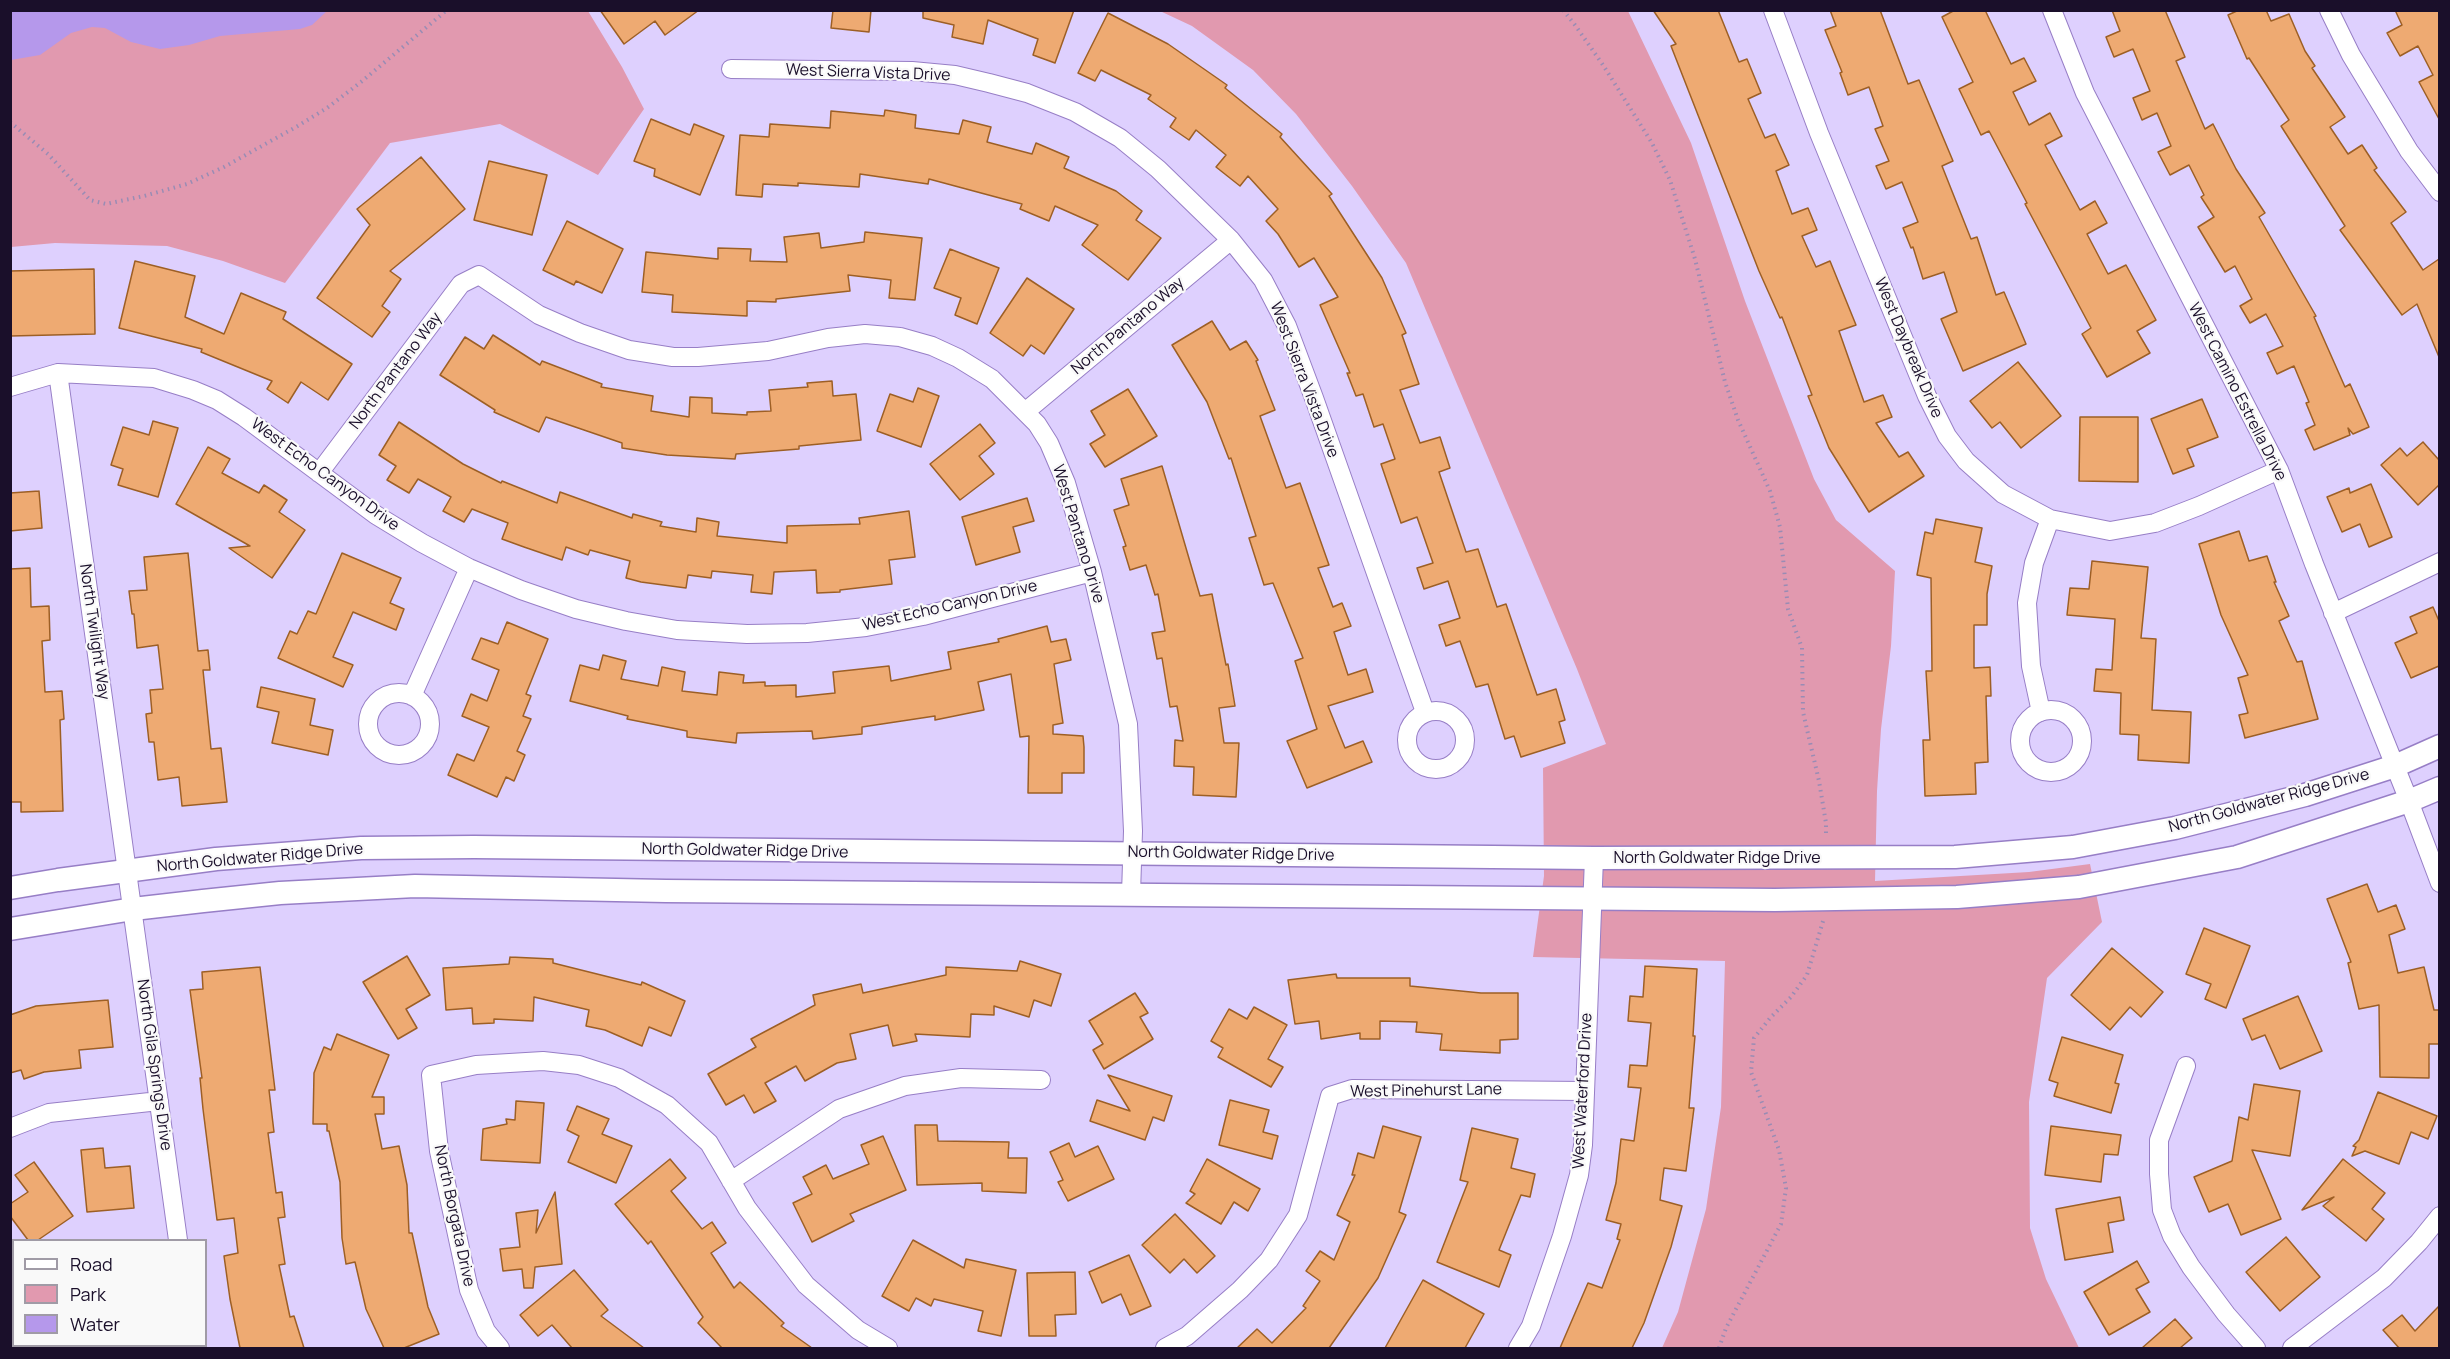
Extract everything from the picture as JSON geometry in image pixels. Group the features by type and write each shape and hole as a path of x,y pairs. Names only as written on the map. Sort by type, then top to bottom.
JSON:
{"street":[{"name":"West Daybreak Drive","path":"1773,10 1922,386 1947,436 1966,461 2003,494 2050,519 2110,531 2155,523 2278,470"},
{"name":"West Camino Estrella Drive","path":"2052,10 2090,103 2278,470 2402,783 2439,884"},
{"path":"2329,10 2351,55 2409,151 2439,192"},
{"name":"West Sierra Vista Drive","path":"731,69 912,71 955,75 1027,93 1075,112 1120,138 1158,169 1231,240 1263,280 1287,327 1425,712"},
{"name":"North Pantano Way","path":"1025,411 1231,240"},
{"name":"North Pantano Way","path":"319,473 461,284 479,274"},
{"name":"West Pantano Drive","path":"479,274 539,315 580,333 629,350 673,357 768,351 828,338 865,334 900,337 932,346 958,358 992,380 1025,411 1037,424 1048,443 1066,483 1092,572 1128,724 1133,853 1131,894"},
{"name":"West Echo Canyon Drive","path":"10,387 58,373 154,378 193,390 217,400 244,417 376,515 469,568 521,590 565,605 626,621 677,630 747,634 807,633 866,627 923,616 1092,572"},
{"name":"North Twilight Way","path":"58,373 130,890"},
{"path":"2041,712 2031,666 2027,603 2034,563 2050,519"},
{"path":"2333,613 2439,562"},
{"path":"412,696 469,568"},
{"name":"North Goldwater Ridge Drive","path":"10,888 58,880 130,890 280,893 415,886 678,891 1775,900 1957,897 2079,888 2237,857 2402,783 2439,746"},
{"name":"North Goldwater Ridge Drive","path":"10,929 216,859 361,848 474,847 1594,858 1955,857 2073,847 2226,817 2305,795 2402,783 2439,788"},
{"name":"West Waterford Drive","path":"1518,1348 1531,1326 1562,1236 1576,1186 1583,1145 1594,858"},
{"name":"North Gila Springs Drive","path":"130,890 178,1239"},
{"name":"North Borgata Drive","path":"500,1348 486,1331 469,1290 439,1151 431,1075 476,1065 543,1061 579,1065 619,1078 667,1105 708,1143 731,1181"},
{"path":"2186,1066 2159,1140 2162,1210 2172,1236 2191,1267 2256,1348"},
{"path":"888,1348 858,1330 806,1285 747,1208 731,1181 840,1109 905,1086 961,1078 1041,1080"},
{"name":"West Pinehurst Lane","path":"1165,1348 1187,1336 1240,1290 1269,1260 1298,1215 1330,1096 1352,1089 1585,1090"},
{"path":"10,1128 49,1113 159,1101"},
{"path":"2292,1348 2384,1278 2419,1242 2439,1216"}],"path":[{"path":"10,122 48,154 90,200 106,204 144,196 187,184 224,167 327,108 447,10"},
{"path":"1563,10 1608,74 1652,143 1670,180 1695,259 1725,382 1738,420 1770,491 1780,527 1788,609 1802,648 1803,712 1826,823 1825,844"},
{"path":"1719,1348 1726,1328 1781,1224 1786,1188 1779,1150 1751,1072 1754,1038 1791,997 1807,975 1824,914"}],"green space":[{"path":"10,11 588,11 644,109 598,175 500,124 390,143 285,283 223,261 167,246 55,243 11,247"},
{"path":"1160,11 1628,11 1691,143 1745,301 1814,479 1836,520 1895,571 1891,646 1881,729 1877,791 1875,881 2029,872 2090,864 2102,922 2047,978 2029,1102 2030,1228 2046,1279 2079,1348 1662,1348 1678,1312 1706,1209 1721,1107 1725,961 1533,957 1544,876 1543,768 1606,744 1577,669 1406,263 1352,186 1296,114 1253,70 1192,26"}],"water":[{"path":"11,10 327,11 312,25 300,29 220,36 189,45 160,49 131,42 105,28 92,27 71,33 40,55 11,60"}],"building":[{"path":"600,10 699,10 665,35 655,21 624,44"},
{"path":"833,10 871,10 869,32 831,28"},
{"path":"923,10 1074,10 1055,63 1033,55 1038,39 988,20 983,44 952,37 954,25 923,18"},
{"path":"1653,10 1718,10 1739,62 1747,59 1761,93 1748,99 1765,138 1775,134 1789,165 1776,171 1792,214 1808,208 1817,230 1802,236 1816,267 1830,261 1856,325 1839,331 1864,402 1883,395 1892,417 1876,423 1899,457 1908,452 1924,476 1869,512 1829,448 1808,396 1812,395 1782,317 1780,318 1759,271 1671,46 1676,44"},
{"path":"1830,10 1880,10 1908,84 1919,80 1953,161 1942,166 1971,239 1977,237 1996,295 2004,292 2026,344 1963,371 1941,319 1957,312 1944,272 1923,279 1913,247 1911,248 1903,228 1918,222 1902,182 1886,189 1876,166 1889,161 1875,129 1883,126 1869,87 1848,95 1840,73 1842,72 1825,30 1836,26"},
{"path":"1955,10 1985,10 2011,64 2024,58 2036,81 2013,92 2029,125 2050,113 2062,136 2045,145 2080,210 2095,201 2107,223 2087,234 2108,274 2126,265 2156,320 2137,331 2150,353 2107,377 2082,334 2091,328 2025,204 2027,203 1989,131 1981,135 1959,89 1973,82 1942,17"},
{"path":"2112,10 2165,10 2185,57 2176,61 2205,129 2213,124 2236,169 2265,213 2259,217 2316,316 2314,317 2345,387 2350,384 2369,427 2353,434 2348,428 2350,435 2314,450 2305,430 2315,425 2306,403 2309,402 2294,366 2277,374 2267,353 2283,346 2266,314 2250,323 2240,306 2252,299 2235,266 2225,272 2198,227 2214,217 2201,197 2204,195 2189,165 2170,175 2158,152 2171,146 2157,113 2142,120 2133,98 2150,91 2133,49 2114,57 2106,37 2120,31"},
{"path":"2239,10 2266,10 2271,21 2289,14 2305,51 2315,66 2312,68 2345,117 2330,127 2348,154 2362,145 2377,168 2374,170 2406,212 2391,223 2423,270 2439,259 2439,357 2417,304 2402,315 2340,230 2345,226 2281,126 2289,120 2249,58 2247,59 2228,15"},
{"path":"2395,10 2439,10 2439,119 2419,82 2433,75 2418,46 2400,56 2387,33 2402,25"},
{"path":"1108,13 1168,44 1227,85 1225,88 1282,134 1280,137 1332,194 1329,196 1382,278 1406,333 1402,335 1419,384 1400,390 1420,443 1440,437 1450,468 1439,472 1466,552 1478,549 1497,607 1506,604 1537,695 1556,689 1565,720 1559,722 1565,743 1521,757 1514,736 1505,739 1488,684 1476,687 1460,641 1446,646 1439,625 1460,618 1448,581 1424,589 1417,568 1433,563 1417,517 1401,523 1381,464 1395,459 1383,424 1374,427 1363,394 1356,396 1347,373 1350,373 1320,305 1338,297 1314,258 1299,267 1278,234 1266,221 1278,209 1248,176 1240,186 1216,167 1226,155 1196,130 1189,140 1170,127 1176,118 1148,99 1151,95 1101,70 1095,81 1078,73"},
{"path":"885,110 916,115 915,128 959,134 963,120 991,127 987,142 1032,154 1036,143 1069,157 1064,168 1116,191 1142,211 1136,220 1161,238 1128,280 1082,245 1098,225 1055,206 1049,221 1020,209 1022,204 929,179 928,184 860,174 859,187 798,183 798,186 763,184 762,197 736,195 740,135 769,137 770,124 830,128 831,111 884,116"},
{"path":"651,119 690,135 694,124 724,136 700,195 654,176 655,169 634,161"},
{"path":"421,157 465,209 390,271 401,279 382,306 390,312 372,337 317,298 370,225 357,209"},
{"path":"489,161 547,175 532,235 474,220"},
{"path":"567,221 623,249 602,293 576,281 574,285 543,270"},
{"path":"865,232 922,238 915,300 889,298 891,280 848,275 850,291 776,299 776,302 747,301 747,316 672,312 673,295 642,292 646,252 718,259 718,248 751,249 750,261 787,262 784,237 819,233 821,248 864,242"},
{"path":"950,249 999,268 977,324 955,315 961,298 934,288"},
{"path":"135,261 195,276 185,317 224,334 241,293 286,312 283,319 352,364 328,400 301,382 288,403 267,389 272,381 201,352 202,349 119,328"},
{"path":"94,269 95,334 10,336 10,271"},
{"path":"1027,278 1074,309 1044,354 1031,345 1023,356 990,333"},
{"path":"1212,321 1230,350 1246,341 1258,360 1256,361 1275,410 1260,416 1286,488 1300,483 1329,565 1318,568 1333,607 1342,603 1351,626 1334,632 1348,675 1366,669 1373,692 1328,706 1345,748 1363,741 1372,762 1307,788 1287,741 1317,729 1295,661 1303,658 1273,583 1264,585 1249,538 1256,536 1231,458 1229,459 1207,402 1172,345"},
{"path":"493,335 540,365 542,361 602,384 601,387 653,396 651,411 689,417 690,397 712,398 712,413 747,415 747,412 771,411 769,390 808,387 807,383 832,381 833,396 856,394 861,440 799,446 799,449 736,454 735,459 667,455 622,448 622,443 546,417 539,432 494,412 495,410 440,375 465,337 484,349"},
{"path":"2018,362 2061,416 2021,448 2000,422 1992,428 1970,401"},
{"path":"918,388 939,396 921,447 877,431 890,394 913,402"},
{"path":"1128,389 1157,436 1105,467 1090,444 1105,435 1091,411"},
{"path":"2202,399 2218,437 2187,449 2194,466 2173,474 2151,419"},
{"path":"2080,417 2138,417 2138,482 2079,481"},
{"path":"153,421 178,428 158,497 118,485 123,469 111,465 123,427 149,435"},
{"path":"399,422 463,464 501,483 502,481 557,503 560,492 632,518 633,514 662,522 660,526 696,532 697,518 719,522 717,536 787,543 787,526 860,524 859,518 909,511 915,557 889,560 892,584 840,590 840,592 817,593 816,570 774,572 772,594 751,592 753,575 712,571 711,578 688,575 686,588 641,582 626,578 630,561 590,550 588,555 566,547 562,560 502,539 508,523 472,509 464,522 443,511 451,497 418,479 409,493 387,480 396,466 379,455"},
{"path":"980,424 995,443 979,456 994,474 960,500 930,464"},
{"path":"2423,442 2439,460 2439,485 2418,505 2381,465 2400,448 2407,456"},
{"path":"208,447 230,459 222,473 259,493 264,485 287,500 279,512 305,530 272,578 229,548 250,546 176,504"},
{"path":"1162,466 1200,596 1212,594 1226,665 1228,664 1235,706 1219,708 1224,743 1239,743 1236,797 1193,795 1194,767 1174,766 1175,740 1183,741 1177,706 1170,707 1162,658 1157,659 1152,633 1165,631 1158,594 1155,595 1146,565 1130,570 1123,547 1126,546 1114,510 1129,505 1121,479"},
{"path":"2371,484 2392,537 2369,547 2360,524 2342,532 2327,497 2349,488 2350,493"},
{"path":"39,491 42,528 10,531 10,493"},
{"path":"1027,498 1034,521 1013,527 1020,552 976,565 962,517"},
{"path":"1936,519 1982,528 1975,562 1992,566 1987,594 1987,625 1974,625 1974,668 1990,667 1991,696 1986,696 1988,762 1975,763 1976,794 1925,796 1923,740 1930,740 1926,671 1932,671 1931,578 1917,575 1925,532 1933,534"},
{"path":"2239,531 2249,561 2267,556 2276,582 2274,582 2289,616 2279,621 2297,662 2302,661 2318,719 2245,738 2239,715 2248,713 2238,678 2248,675 2221,615 2199,544"},
{"path":"188,553 198,651 208,650 210,670 203,670 211,749 221,748 227,802 182,806 179,777 158,780 154,742 149,742 146,714 152,713 150,690 163,689 158,645 137,648 129,591 147,590 144,557"},
{"path":"342,553 401,578 390,603 404,609 396,630 353,612 333,657 353,665 343,687 278,658 290,631 297,634 308,611 316,614"},
{"path":"2092,561 2148,567 2141,638 2156,639 2152,710 2191,712 2189,763 2138,760 2139,735 2120,734 2121,693 2094,691 2096,669 2112,670 2115,619 2067,615 2070,588 2089,589"},
{"path":"30,568 31,607 49,606 50,640 42,641 45,692 62,691 64,719 60,720 63,811 21,812 21,802 10,802 10,569"},
{"path":"2433,607 2439,621 2439,666 2411,678 2395,643 2417,633 2410,617"},
{"path":"507,622 548,639 526,694 531,696 523,716 531,719 517,751 525,755 514,781 506,777 497,797 448,775 457,754 474,761 489,727 462,716 471,694 487,701 499,670 472,659 481,638 498,644"},
{"path":"1047,626 1051,642 1066,639 1071,660 1054,664 1063,723 1053,725 1053,734 1083,736 1084,747 1084,773 1062,773 1062,793 1028,793 1029,736 1020,737 1011,674 978,682 984,710 935,720 935,716 862,727 862,734 813,739 812,731 737,733 736,743 687,737 687,731 627,719 628,716 570,701 580,665 599,670 603,655 626,661 621,679 658,686 662,667 685,672 682,691 717,695 719,672 744,675 743,683 765,682 765,686 796,685 796,697 835,693 833,672 889,666 891,681 951,669 948,652 999,642 998,639"},
{"path":"261,687 315,699 310,725 333,730 328,755 272,743 279,712 257,707"},
{"path":"2367,884 2378,912 2396,905 2405,929 2389,935 2398,973 2424,967 2434,1010 2439,1010 2439,1044 2429,1044 2429,1078 2380,1077 2379,1005 2359,1009 2348,963 2351,962 2327,899"},
{"path":"2204,928 2250,946 2226,1008 2205,999 2211,984 2186,974"},
{"path":"2112,948 2163,992 2141,1017 2130,1007 2110,1030 2071,995"},
{"path":"407,956 430,995 406,1009 417,1028 398,1039 363,982"},
{"path":"510,957 553,959 553,963 641,985 642,982 685,1001 671,1036 649,1027 642,1046 605,1030 586,1026 589,1010 534,997 533,1021 494,1019 494,1023 473,1024 472,1008 446,1010 443,968 509,964"},
{"path":"1020,961 1061,974 1051,1006 1034,1000 1029,1017 994,1006 994,1015 971,1014 970,1037 915,1034 917,1041 893,1046 888,1025 850,1034 856,1059 837,1063 805,1081 796,1066 765,1083 776,1101 754,1113 744,1095 726,1105 708,1074 756,1047 751,1039 815,1005 813,995 861,984 863,993 946,975 946,967 1017,971"},
{"path":"1645,966 1697,969 1693,1036 1695,1036 1689,1108 1694,1108 1686,1171 1664,1168 1660,1200 1682,1206 1671,1247 1644,1323 1632,1348 1560,1348 1588,1283 1602,1288 1620,1240 1617,1239 1621,1224 1606,1220 1616,1183 1621,1139 1634,1141 1641,1088 1628,1087 1630,1065 1647,1066 1651,1023 1628,1021 1630,996 1643,997"},
{"path":"260,967 275,1090 269,1090 274,1132 268,1133 276,1193 282,1192 285,1217 278,1218 285,1264 279,1265 290,1317 294,1316 304,1348 240,1348 224,1256 238,1253 234,1218 217,1220 203,1109 200,1078 202,1078 190,990 203,989 202,972"},
{"path":"1336,974 1337,978 1410,978 1410,986 1481,993 1518,993 1518,1039 1500,1040 1500,1053 1440,1050 1442,1034 1416,1032 1417,1022 1380,1021 1380,1039 1360,1039 1360,1033 1321,1039 1319,1021 1295,1024 1288,980"},
{"path":"1135,993 1148,1013 1140,1017 1153,1039 1104,1069 1093,1050 1103,1044 1089,1021"},
{"path":"2298,996 2322,1051 2280,1069 2265,1035 2252,1040 2243,1019"},
{"path":"108,1000 113,1047 79,1050 81,1068 44,1072 24,1079 21,1070 10,1073 10,1015 36,1006"},
{"path":"1254,1007 1287,1025 1268,1059 1283,1067 1271,1087 1218,1057 1223,1048 1211,1041 1229,1009 1247,1019"},
{"path":"337,1034 389,1055 372,1097 384,1097 384,1114 375,1114 382,1149 399,1146 407,1185 409,1233 412,1233 428,1307 439,1334 404,1348 384,1348 366,1309 355,1262 346,1264 342,1238 340,1182 329,1131 327,1131 327,1124 313,1124 314,1073 324,1047 331,1050"},
{"path":"2062,1037 2123,1055 2115,1083 2119,1084 2111,1113 2054,1096 2058,1083 2049,1080"},
{"path":"1108,1075 1172,1096 1164,1121 1153,1117 1145,1140 1090,1121 1097,1100 1130,1111"},
{"path":"2254,1084 2300,1091 2290,1156 2252,1150 2281,1219 2241,1235 2228,1204 2209,1212 2194,1177 2232,1161 2239,1117 2248,1120"},
{"path":"2378,1092 2437,1116 2428,1139 2411,1132 2399,1164 2365,1151 2352,1156 2356,1147 2353,1146 2359,1140"},
{"path":"1230,1100 1269,1110 1263,1132 1278,1136 1272,1159 1219,1145"},
{"path":"516,1101 544,1103 540,1163 481,1160 483,1129 507,1124 506,1119 515,1120"},
{"path":"577,1106 609,1119 602,1134 632,1146 616,1183 568,1162 579,1136 567,1130"},
{"path":"915,1125 937,1125 938,1141 1009,1142 1008,1158 1027,1158 1026,1193 982,1191 982,1183 917,1185"},
{"path":"1383,1126 1421,1137 1399,1212 1406,1215 1378,1278 1329,1348 1237,1348 1257,1329 1272,1343 1306,1308 1303,1306 1320,1281 1306,1271 1320,1251 1334,1260 1350,1222 1337,1215 1355,1175 1352,1175 1358,1153 1374,1158"},
{"path":"2051,1126 2121,1135 2118,1155 2104,1154 2101,1182 2045,1175"},
{"path":"1472,1128 1518,1139 1511,1168 1535,1174 1530,1197 1521,1195 1499,1250 1511,1255 1499,1287 1437,1262 1468,1182 1460,1180"},
{"path":"883,1136 906,1190 850,1214 854,1221 812,1242 793,1203 812,1194 803,1177 826,1165 833,1179 869,1164 861,1145"},
{"path":"1069,1143 1075,1157 1098,1146 1114,1179 1068,1201 1058,1182 1063,1180 1050,1152"},
{"path":"103,1148 105,1168 130,1166 134,1208 87,1212 81,1150"},
{"path":"670,1159 686,1178 671,1191 702,1229 712,1222 726,1243 711,1253 734,1288 740,1282 784,1323 781,1326 812,1348 722,1348 698,1323 703,1317 651,1241 648,1244 615,1204"},
{"path":"1207,1159 1260,1189 1248,1211 1234,1202 1221,1224 1186,1203 1195,1194 1190,1191"},
{"path":"2343,1159 2385,1193 2372,1209 2384,1219 2366,1241 2323,1206 2334,1197 2302,1210"},
{"path":"34,1162 73,1216 39,1239 27,1239 10,1216 10,1204 28,1192 15,1175"},
{"path":"555,1192 562,1264 535,1267 533,1288 524,1288 522,1269 503,1271 500,1249 520,1247 516,1213 538,1210 536,1233"},
{"path":"2120,1197 2124,1220 2108,1223 2113,1252 2065,1260 2056,1209"},
{"path":"1175,1214 1215,1256 1197,1273 1184,1259 1170,1273 1142,1245"},
{"path":"2286,1237 2320,1277 2280,1311 2246,1272"},
{"path":"913,1240 964,1268 966,1259 1016,1270 1001,1336 978,1331 983,1311 934,1299 931,1306 916,1298 909,1311 882,1296"},
{"path":"1129,1255 1151,1306 1130,1315 1121,1294 1102,1303 1089,1272"},
{"path":"2137,1261 2149,1282 2136,1289 2150,1312 2109,1335 2084,1292"},
{"path":"574,1270 608,1310 601,1316 644,1348 572,1348 552,1325 538,1336 520,1315"},
{"path":"1075,1272 1076,1314 1055,1315 1056,1336 1029,1336 1027,1273"},
{"path":"1423,1280 1484,1314 1465,1348 1385,1348"},
{"path":"2439,1306 2439,1348 2399,1348 2383,1330 2402,1315 2415,1331"},
{"path":"2175,1319 2192,1338 2180,1348 2142,1348"}]}
